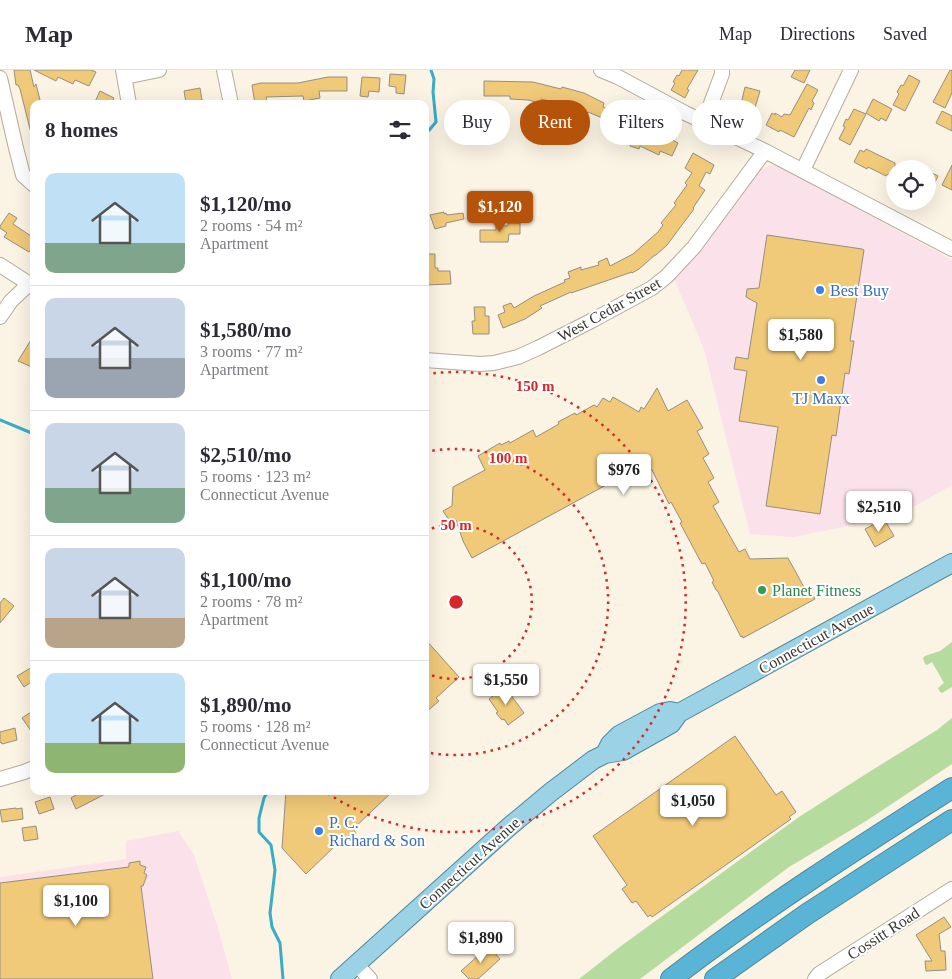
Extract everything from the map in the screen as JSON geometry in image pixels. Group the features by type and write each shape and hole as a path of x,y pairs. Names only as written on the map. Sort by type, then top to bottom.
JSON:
{"highway":[{"path":"671,979 790,892 952,788"},
{"path":"715,979 807,914 952,820"}],"main road":[{"name":"Connecticut Avenue","path":"348,974 510,826 593,760 605,754 610,744 619,735 660,713 670,711 679,713 952,564"}],"street":[{"path":"128,100 124,73 159,70"},
{"path":"224,70 230,100"},
{"path":"601,70 692,116"},
{"path":"712,100 722,70"},
{"path":"803,170 851,70"},
{"path":"0,78 16,148 24,175 30,181"},
{"path":"752,145 952,249"},
{"name":"West Cedar Street","path":"429,360 480,364 494,363 518,357 652,288 667,276 694,247 765,151"},
{"path":"0,265 30,284"},
{"path":"0,317 11,301 30,286"},
{"path":"0,779 30,770"},
{"name":"Cossitt Road","path":"815,979 819,974 952,889"},
{"path":"348,974 370,979"}],"shaded area":[{"path":"771,165 804,179 952,260 952,485 910,509 839,528 793,537 750,534 704,349 674,279 701,250 760,170"},
{"path":"178,831 194,855 218,928 232,979 0,979 0,877 126,859 126,841"}],"green space":[{"path":"952,642 952,687 942,693 938,688 944,683 932,662 927,665 923,658 940,651"},
{"path":"952,718 952,764 866,821 789,867 640,979 579,979 621,946 799,817 937,730"}],"building":[{"path":"14,70 30,70 34,87 36,84 40,100 30,100 30,129 20,89 16,85"},
{"path":"34,70 91,70 96,72 89,86 75,80 73,84 58,77 56,81"},
{"path":"682,70 698,70 687,89 689,90 685,98 671,90 675,83 673,82"},
{"path":"795,70 810,70 804,83 791,77"},
{"path":"950,70 952,70 952,93 945,108 933,102"},
{"path":"390,74 406,75 404,94 396,93 396,87 389,86"},
{"path":"909,75 920,81 905,111 893,105 899,94 897,92"},
{"path":"328,77 347,77 347,91 319,91 320,98 309,100 304,100 303,96 266,97 267,100 254,100 252,85 261,83 298,83"},
{"path":"362,77 380,78 379,92 369,91 368,97 360,96"},
{"path":"484,81 533,82 561,89 562,87 584,93 600,101 600,117 590,113 590,100 528,100 510,99 510,96 484,96"},
{"path":"807,84 818,90 812,101 814,103 811,110 809,108 794,137 766,125 772,113 782,117 784,114 790,115"},
{"path":"745,87 760,91 757,100 742,100"},
{"path":"200,88 202,100 186,100 184,91"},
{"path":"100,91 114,98 113,100 96,100"},
{"path":"873,99 892,109 886,121 881,118 879,121 866,113"},
{"path":"854,109 866,114 850,145 839,139 845,127 843,126 846,119 848,120"},
{"path":"942,111 952,116 952,131 936,123"},
{"path":"677,145 672,156 660,151 659,155 640,146 639,149 630,146"},
{"path":"866,149 889,160 886,160 886,176 854,162 860,150 864,152"},
{"path":"693,153 714,165 710,174 706,172 699,186 705,190 694,209 667,245 632,273 571,292 540,306 542,308 525,319 503,328 498,315 505,312 503,306 511,303 514,308 534,296 565,282 564,280 570,278 568,272 581,267 581,270 599,265 598,262 607,258 610,266 633,254 658,232 663,225 661,223 676,205 674,203 687,185 685,183 692,173 685,168"},
{"path":"952,165 952,190 942,185"},
{"path":"444,212 447,215 463,213 464,219 446,223 446,226 435,229 430,215"},
{"path":"9,213 17,218 13,224 30,235 29,252 4,237 7,233 0,226"},
{"path":"508,223 520,223 520,234 509,234 508,242 480,242 480,230 496,230 496,226 508,226"},
{"path":"767,235 864,250 850,341 854,341 849,374 845,373 836,436 832,435 820,514 766,506 778,427 739,421 747,371 734,369 736,357 748,359 757,303 746,297 747,289 759,288"},
{"path":"429,254 435,254 435,268 438,268 438,271 450,271 451,284 429,285"},
{"path":"474,307 485,307 485,316 489,316 489,334 473,334 472,321 475,321"},
{"path":"30,342 30,366 18,361"},
{"path":"657,388 668,411 687,400 703,428 697,431 709,454 703,458 714,478 708,482 719,502 713,506 739,552 745,549 750,559 788,558 805,589 809,587 815,599 743,638 716,590 712,582 714,581 705,563 702,564 680,523 682,522 671,502 669,504 652,470 641,466 472,558 463,541 456,520 451,523 443,511 452,506 453,487 485,470 478,456 500,443 501,445 509,441 510,443 533,430 536,437 575,413 576,415 594,405 597,407 603,398 610,402 613,397 639,412 641,407 644,409"},
{"path":"884,519 894,536 875,547 865,529"},
{"path":"4,598 14,606 0,623 0,603"},
{"path":"429,643 459,677 436,698 439,701 429,710"},
{"path":"30,668 30,683 24,687 17,676"},
{"path":"505,687 524,713 508,725 496,713 498,712 489,699"},
{"path":"30,713 30,729 22,718"},
{"path":"15,728 17,740 0,743 0,732"},
{"path":"735,736 776,795 782,791 796,812 789,817 791,819 652,917 650,915 648,917 636,901 632,903 622,889 627,885 593,836"},
{"path":"76,795 103,795 76,809 71,798"},
{"name":"P. C. Richard & Son","path":"286,795 389,795 353,829 356,833 339,848 336,845 306,874 282,848"},
{"path":"50,797 54,809 39,814 35,802"},
{"path":"22,808 23,819 2,822 0,810"},
{"path":"36,826 38,839 24,841 22,828"},
{"path":"140,861 140,865 146,867 144,873 147,875 143,886 141,886 153,979 0,979 0,883 129,867 129,863"},
{"path":"944,917 951,927 939,934 941,951 945,951 946,970 926,971 925,961 932,961 916,935"},
{"path":"489,946 500,959 478,979 469,979 461,971"}],"waterway":[{"path":"429,130 436,122 433,92 434,79 431,70"},
{"path":"0,420 30,432"},
{"path":"266,795 259,818 259,832 271,845 275,870 270,913 272,927 280,943 283,979"}],"place":[{"name":"Best Buy","path":"820,290"},
{"name":"TJ Maxx","path":"821,380"},
{"name":"Planet Fitness","path":"762,590"},
{"name":"P. C. Richard & Son","path":"319,831"}]}
